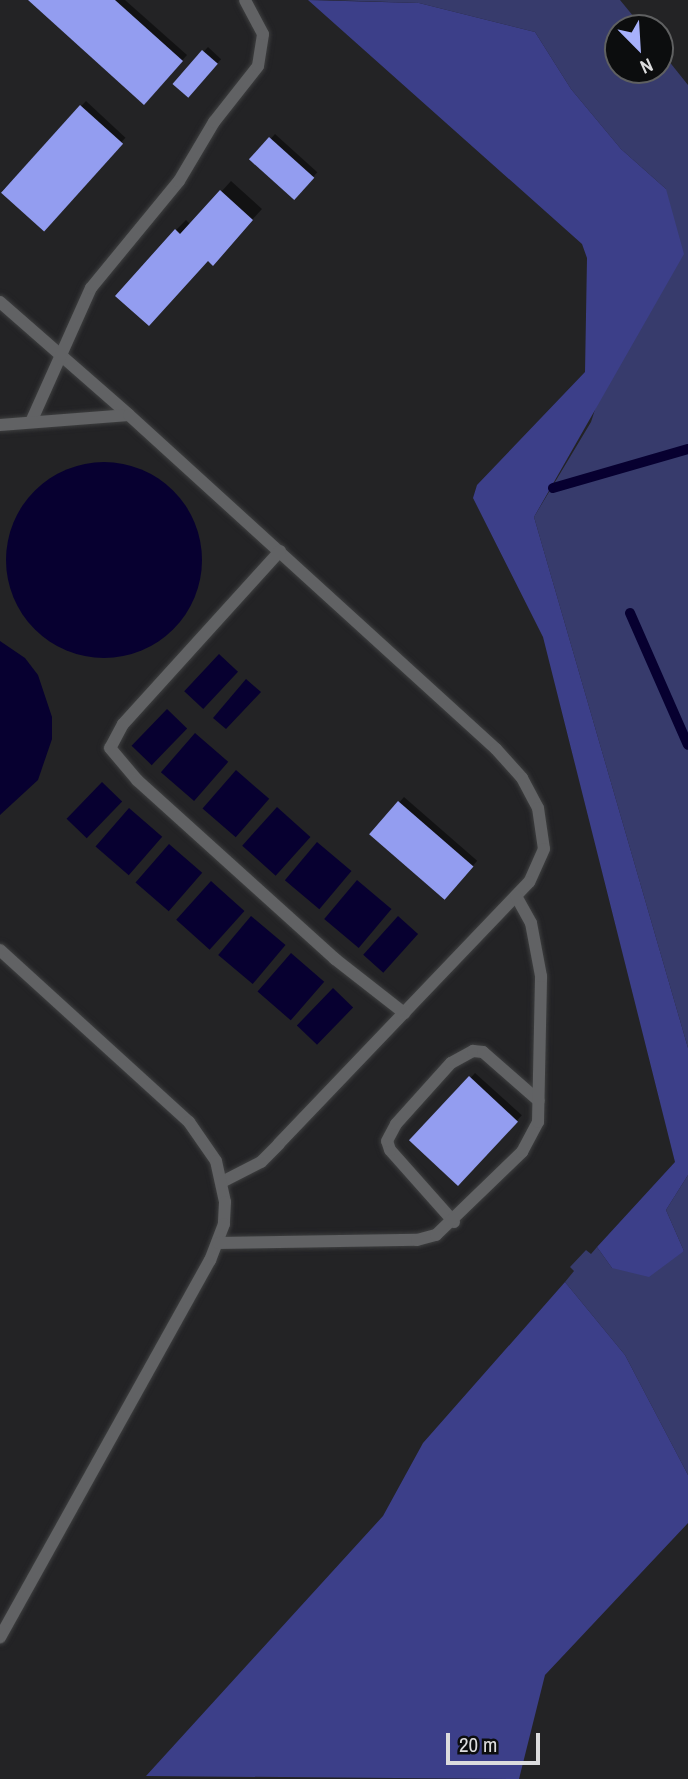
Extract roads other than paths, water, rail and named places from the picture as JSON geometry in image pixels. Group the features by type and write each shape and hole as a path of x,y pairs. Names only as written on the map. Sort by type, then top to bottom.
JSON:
{"lane":[{"path":"31,422 105,268 179,181 214,122 258,66 263,34 248,2"},
{"path":"0,302 280,551 522,778 538,808 544,849 538,868 516,896 261,1162 222,1182"},
{"path":"0,425 129,415"},
{"path":"280,551 123,724 110,748 127,771 335,959 404,1013"},
{"path":"218,1243 416,1240 436,1235 454,1222 532,1138 540,1101 540,959 531,923 516,896"},
{"path":"0,950 189,1122 205,1141 222,1182 224,1224 218,1243 0,1637"},
{"path":"454,1222 390,1150 387,1141 396,1124 451,1063 473,1051 483,1052 540,1101"}],"waterway":[{"path":"553,488 688,449"},
{"path":"630,613 688,745"}]}
